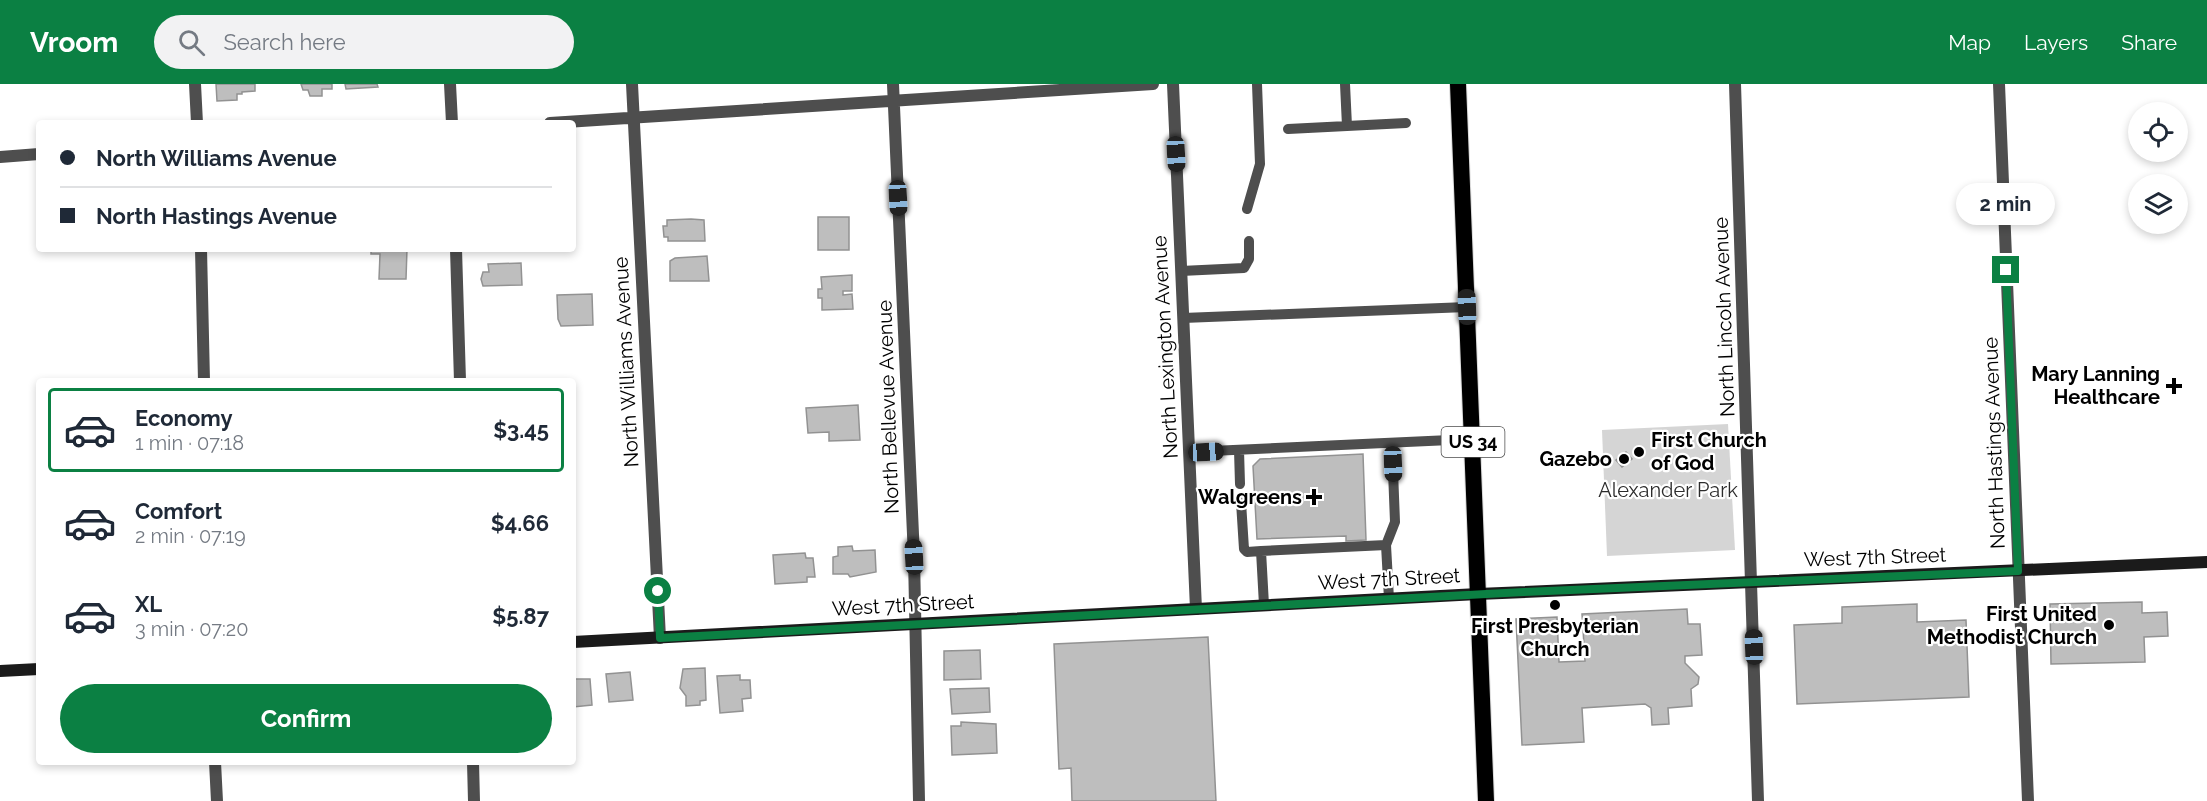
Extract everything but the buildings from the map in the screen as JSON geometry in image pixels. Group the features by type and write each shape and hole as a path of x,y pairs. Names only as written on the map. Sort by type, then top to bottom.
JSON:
{"highway":[{"name":"US 34","path":"1458,84 1486,801"}],"main road":[{"name":"West 7th Street","path":"576,642 1478,594 2207,562"},
{"path":"0,671 36,669"}],"street":[{"path":"195,84 197,120"},
{"path":"450,84 452,120"},
{"name":"North Williams Avenue","path":"633,84 660,638"},
{"name":"North Bellevue Avenue","path":"893,84 915,624 919,801"},
{"path":"576,122 1153,84"},
{"name":"North Lexington Avenue","path":"1173,84 1196,609"},
{"name":"North Lincoln Avenue","path":"1735,84 1753,581 1758,801"},
{"name":"North Hastings Avenue","path":"1999,84 2028,801"},
{"path":"0,157 36,154"},
{"path":"201,252 204,378"},
{"path":"456,252 460,378"},
{"path":"215,765 217,801"},
{"path":"473,765 474,801"}],"lane":[{"path":"1247,209 1260,164 1257,84"},
{"path":"1345,84 1347,126"},
{"path":"1288,129 1406,123"},
{"path":"1181,271 1244,268 1249,259 1249,241"},
{"path":"1183,318 1467,307"},
{"path":"1189,452 1472,439"},
{"path":"1389,599 1386,545 1395,522 1392,445"},
{"path":"1239,450 1240,484"},
{"path":"1241,502 1244,549 1247,552 1386,545"},
{"path":"1261,551 1264,605"}],"green space":[{"name":"Alexander Park","path":"1728,424 1735,550 1607,556 1602,430"}],"place":[{"name":"Mary Lanning Healthcare","path":"2174,386"},
{"name":"First Church of God","path":"1639,452"},
{"name":"Gazebo","path":"1624,459"},
{"name":"Walgreens","path":"1314,497"},
{"name":"First Presbyterian Church","path":"1555,605"},
{"name":"First United Methodist Church","path":"2109,625"}],"route":[{"path":"658,591 660,638 1524,592 2018,571 2006,270"}]}
